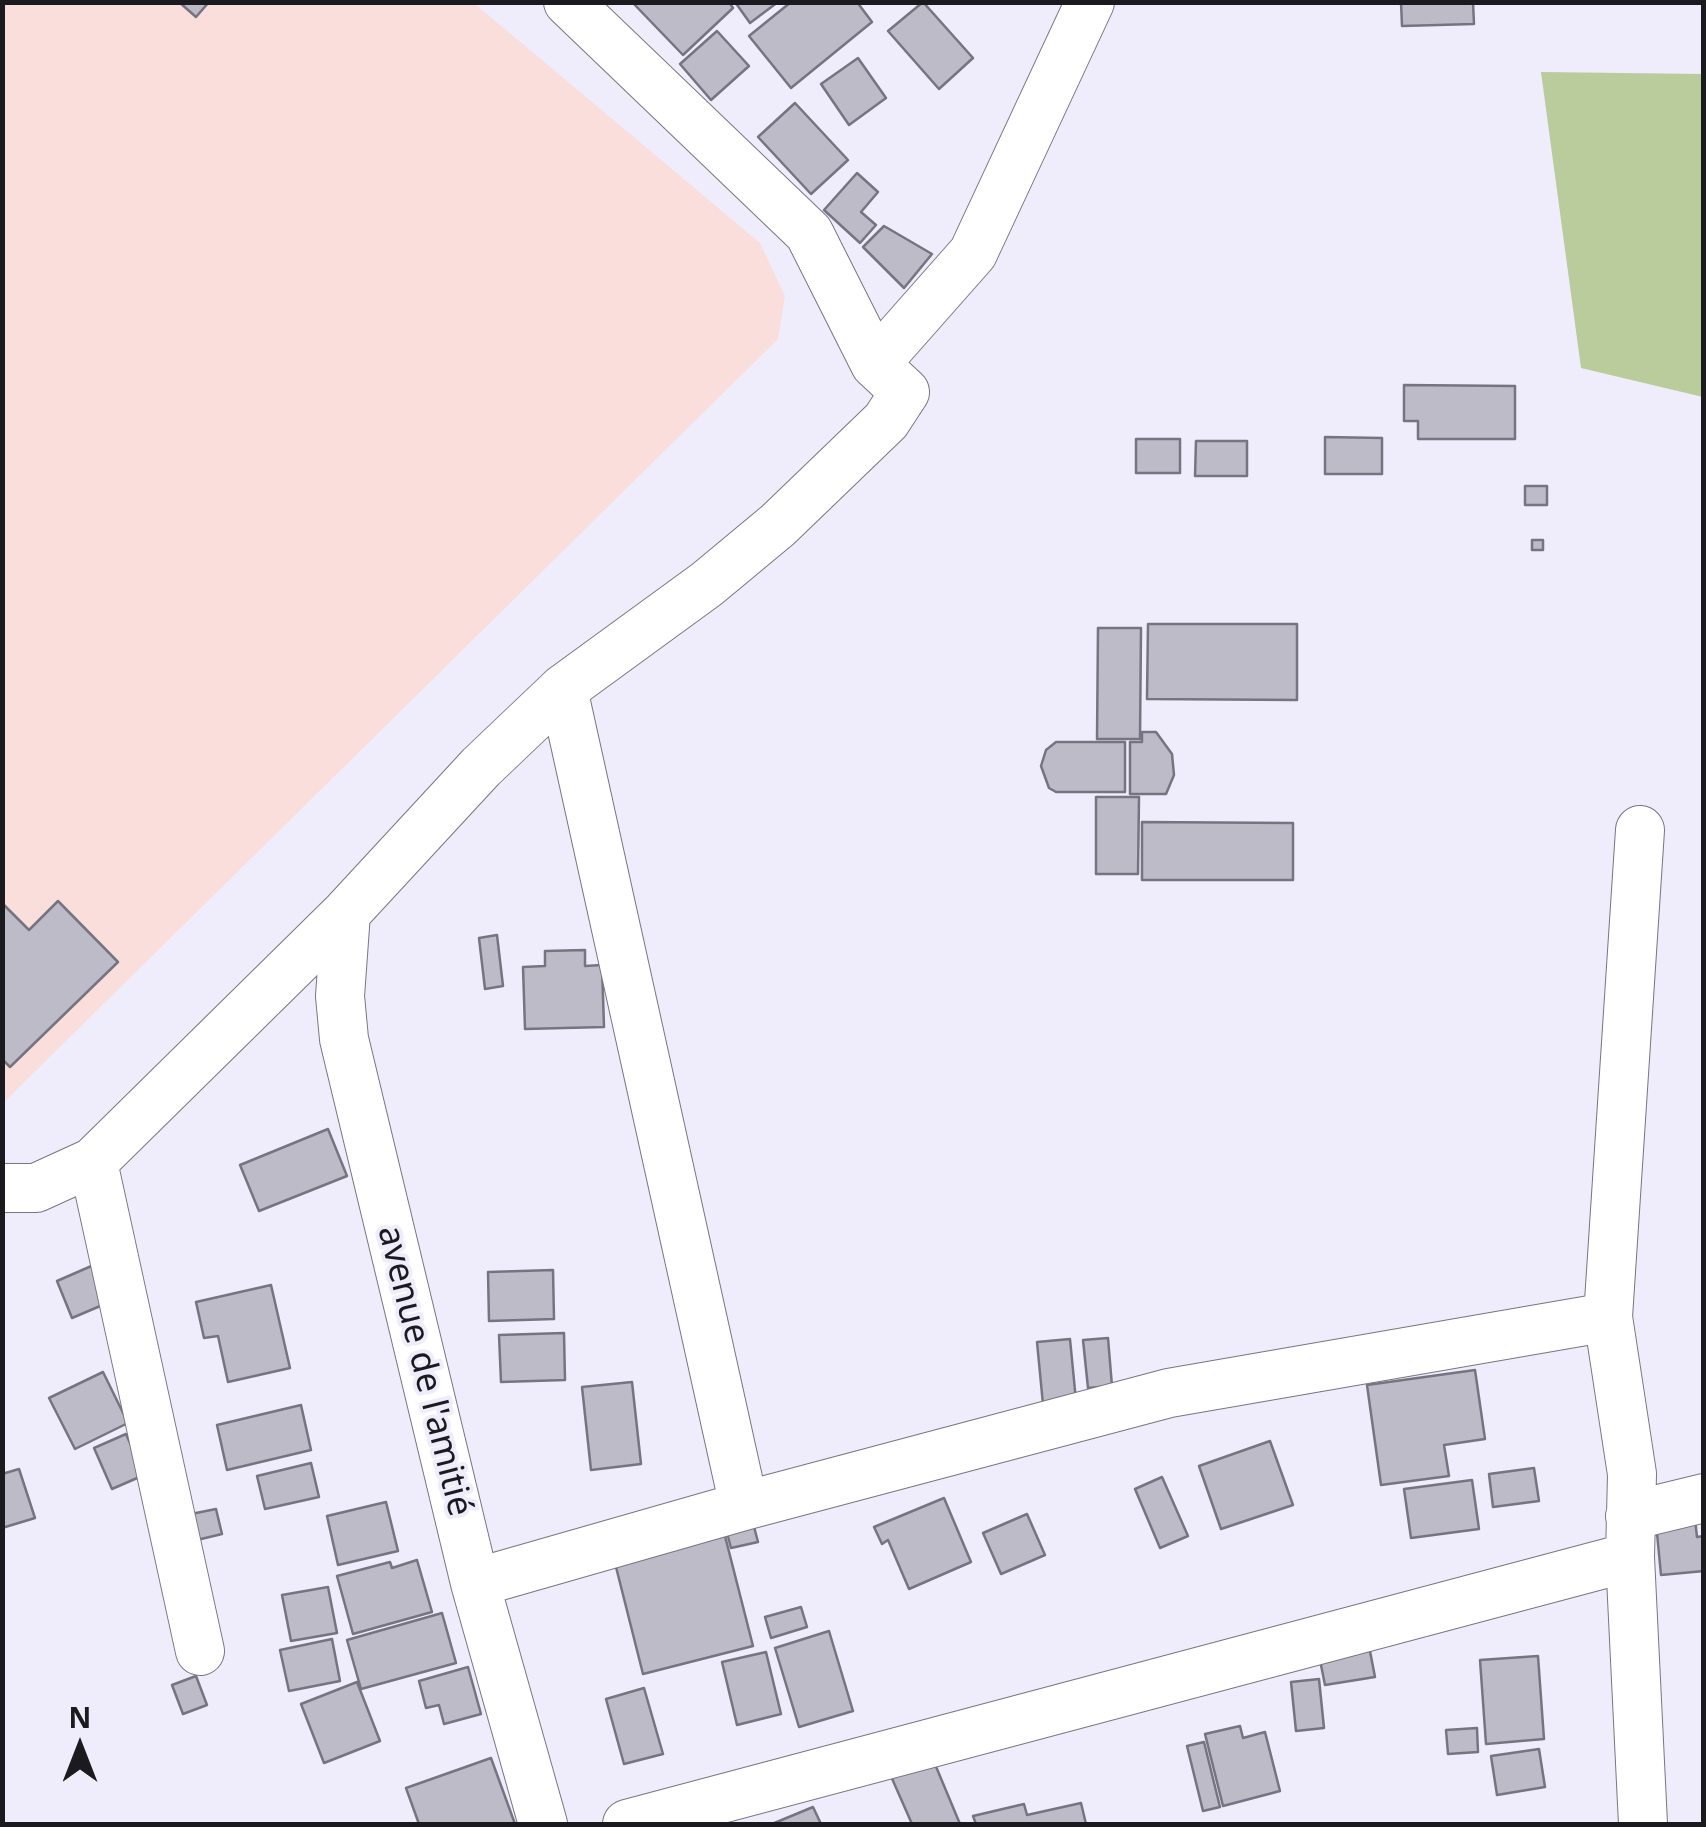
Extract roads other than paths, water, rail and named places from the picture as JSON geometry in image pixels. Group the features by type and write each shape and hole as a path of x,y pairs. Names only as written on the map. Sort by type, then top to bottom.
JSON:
{"street":[{"path":"875,364 974,252 1090,2"},
{"path":"2,1188 36,1188 92,1162 346,913 482,767 563,689 750,549 886,421 905,392 875,364 808,233 576,5"},
{"path":"563,689 744,1506"},
{"path":"1640,830 1608,1317 1632,1474 1630,1536 1643,1824"},
{"name":"avenue de l'amitié","path":"346,913 340,996 344,1038 476,1584 543,1824"},
{"path":"92,1162 200,1651"},
{"path":"476,1584 744,1506 1169,1394 1608,1317"},
{"path":"628,1824 1630,1536 1704,1498"}]}
